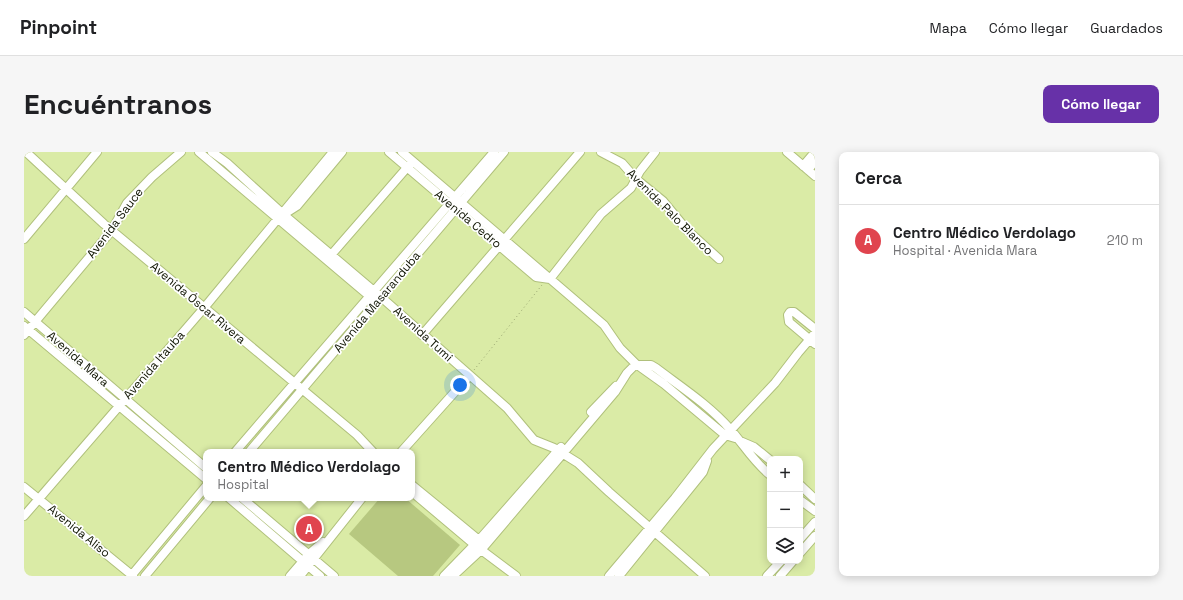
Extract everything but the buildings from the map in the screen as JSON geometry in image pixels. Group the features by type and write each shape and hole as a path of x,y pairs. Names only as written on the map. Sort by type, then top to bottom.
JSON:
{"street":[{"name":"Avenida Óscar Rivera","path":"26,152 66,190 112,230 357,436 370,449"},
{"path":"24,239 98,152"},
{"name":"Avenida Sauce","path":"26,330 36,322 112,230 128,203 152,177 181,152"},
{"name":"Avenida Tumi","path":"199,152 331,255 375,297"},
{"name":"Avenida Tumi","path":"212,152 227,163 281,217 507,408 534,440 560,452 578,463 705,576"},
{"name":"Avenida Itauba","path":"24,516 204,308 281,217 294,198 333,152"},
{"name":"Avenida Itauba","path":"281,217 297,206 342,152"},
{"name":"Avenida Cedro","path":"389,152 410,164 502,242 536,277 550,279 604,325 620,348 638,364"},
{"name":"Avenida Cedro","path":"402,152 410,164"},
{"path":"422,335 580,152"},
{"name":"Avenida Palo Blanco","path":"601,152 622,163 636,179 663,201 687,230 719,259"},
{"path":"550,279 601,214 631,188 640,171 655,152"},
{"path":"787,152 815,176"},
{"name":"Avenida Masaranduba","path":"252,449 301,390 375,297 456,204 497,153"},
{"path":"805,168 812,156"},
{"path":"331,255 410,164"},
{"path":"239,449 294,384 375,297"},
{"name":"Avenida Mara","path":"24,312 203,476"},
{"path":"609,576 703,472 707,456 775,383 813,339 789,322 788,315 790,312 794,312 815,329"},
{"name":"Avenida Mara","path":"26,330 122,402 203,466"},
{"path":"453,576 482,549 606,394 638,364 651,365 656,368 706,406 728,433 737,439 754,446 767,457"},
{"path":"404,449 469,376"},
{"path":"737,439 754,462 767,473"},
{"path":"444,576 560,452"},
{"name":"Avenida Aliso","path":"24,488 39,498 132,576"},
{"path":"415,488 477,542 491,558 516,576"},
{"path":"803,488 815,499"},
{"path":"132,576 203,490"},
{"path":"415,494 477,542"},
{"path":"144,576 207,501"},
{"path":"232,501 320,576"},
{"path":"246,501 334,576"},
{"path":"290,576 306,564 360,501"},
{"path":"803,502 815,512"},
{"path":"803,536 815,522"},
{"path":"619,576 653,529"},
{"path":"803,550 815,536"},
{"path":"300,576 306,564"},
{"path":"767,576 778,564"},
{"path":"780,576 790,564"}],"path":[{"path":"469,376 546,280 550,279"}],"green space":[{"path":"377,501 409,501 460,545 433,576 398,576 349,534"}],"place":[{"name":"Centro Médico Verdolago","path":"309,529"}]}
